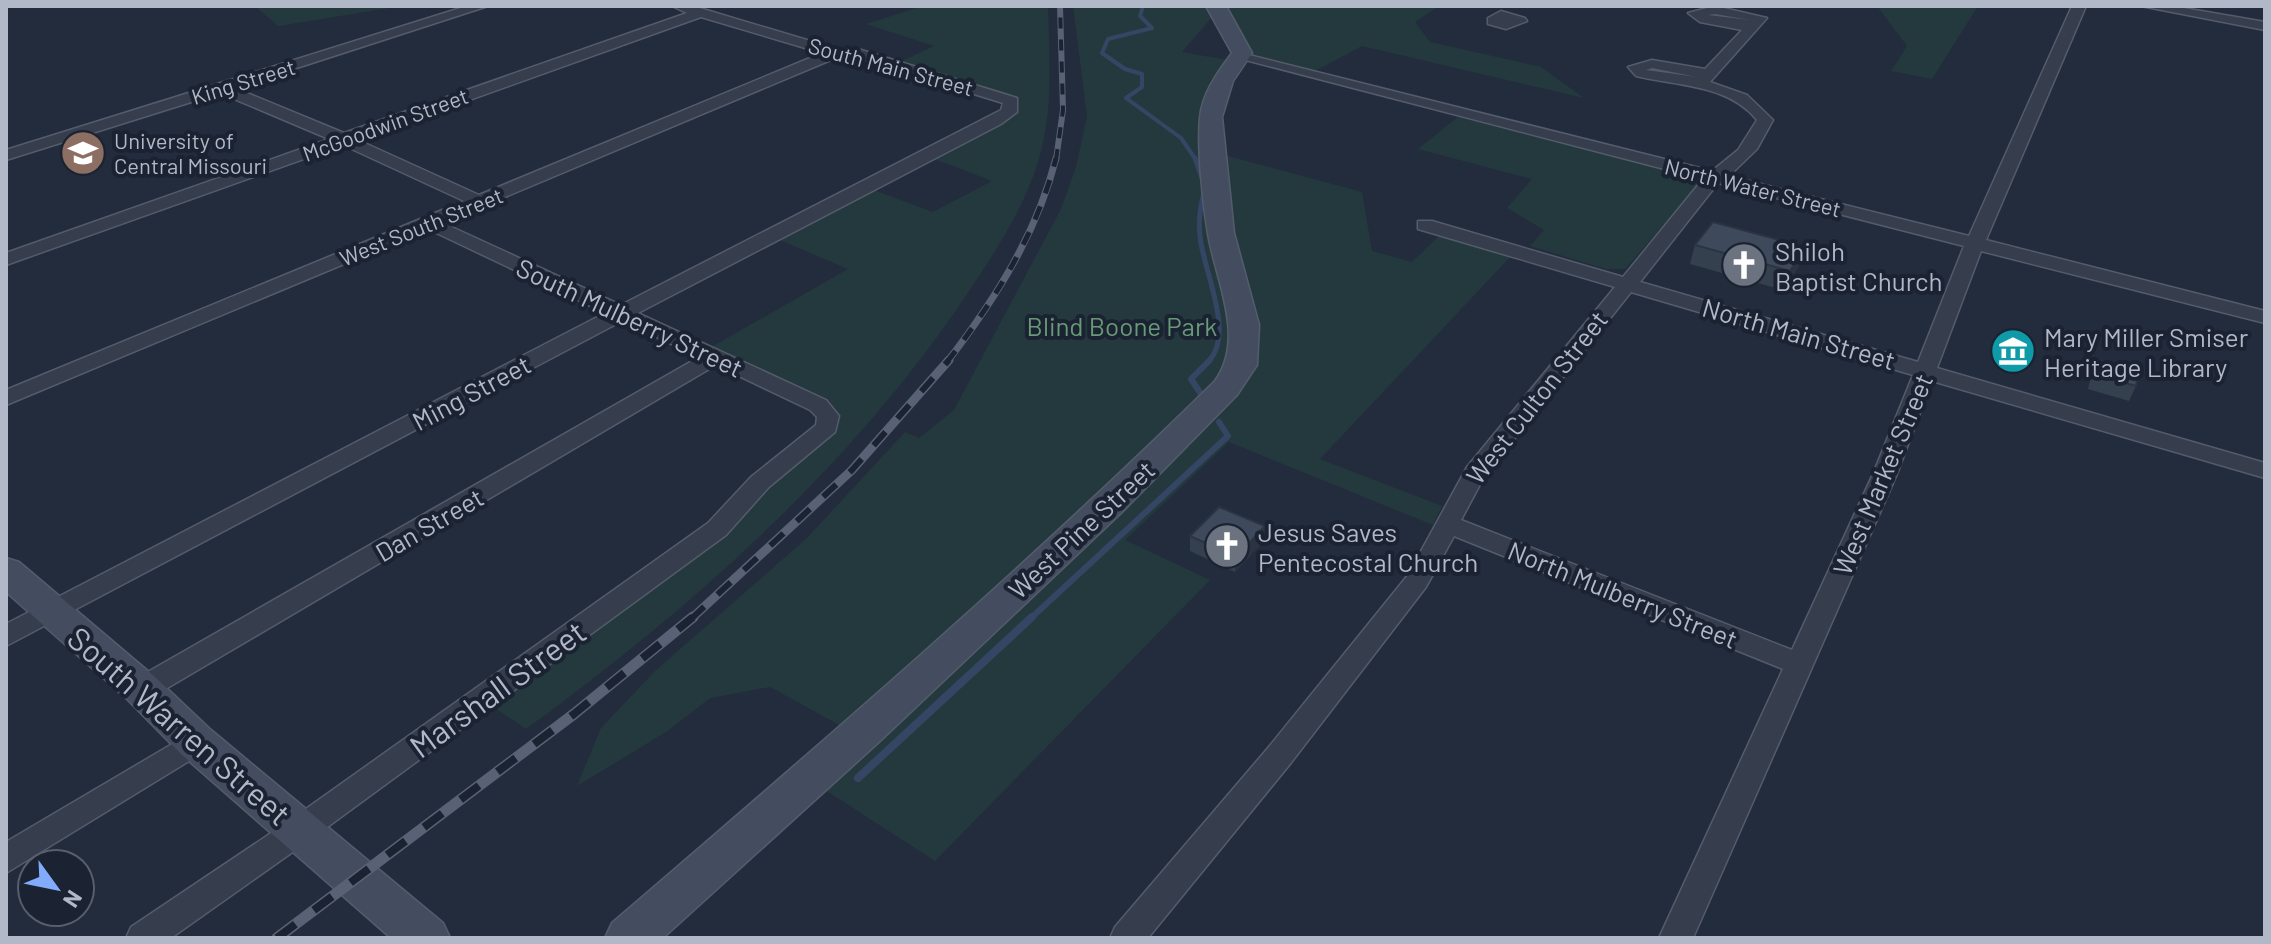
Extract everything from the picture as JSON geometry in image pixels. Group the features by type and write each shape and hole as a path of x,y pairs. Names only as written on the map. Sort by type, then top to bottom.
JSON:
{"street":[{"name":"King Street","path":"6,155 481,6"},
{"name":"South Main Street","path":"679,6 836,53 853,52 1011,101 1009,112 937,152"},
{"name":"McGoodwin Street","path":"6,259 718,6"},
{"path":"1216,6 1237,39 1241,57"},
{"path":"1512,16 1526,6"},
{"name":"West Culton Street","path":"1127,938 1279,756 1417,581 1434,555 1456,501 1475,472 1714,177 1726,172 1761,132 1765,120 1752,105 1702,80 1771,6"},
{"name":"West Market Street","path":"1676,938 1928,370 1975,243 2079,6"},
{"path":"2148,6 2265,26"},
{"name":"West South Street","path":"6,398 836,53"},
{"name":"North Water Street","path":"1241,57 2265,317"},
{"name":"West Pine Street","path":"629,938 865,730 1109,505 1226,388 1242,365 1244,325 1221,233 1211,117 1222,81 1241,57"},
{"path":"221,88 259,101 480,202"},
{"name":"Ming Street","path":"6,636 849,194 937,152"},
{"name":"South Mulberry Street","path":"429,223 818,405 828,416"},
{"name":"North Main Street","path":"1425,225 2265,471"},
{"name":"Dan Street","path":"142,689 715,357"},
{"name":"Marshall Street","path":"143,938 300,830 717,529 760,482 815,440 827,427 828,416"},
{"name":"North Mulberry Street","path":"1448,524 1798,664"},
{"name":"South Warren Street","path":"6,571 142,689 196,742 426,938"},
{"path":"6,859 196,742"}],"green space":[{"path":"255,6 402,6 278,26"},
{"path":"923,6 1048,6 1049,84 1043,143 1025,196 1007,230 988,263 922,357 821,475 709,583 649,634 526,729 486,702 733,525 834,426 835,413 708,349 848,269 773,237 871,189 933,212 992,181 932,158 1000,123 1013,97 898,63 934,46 866,24"},
{"name":"Blind Boone Park","path":"1073,6 1206,6 1213,16 1182,52 1227,60 1210,81 1201,122 1234,341 1221,377 1149,451 843,727 770,687 710,698 666,732 577,786 601,728 655,671 807,538 905,432 919,438 954,410 1061,209 1076,167 1087,116"},
{"path":"1224,6 1439,6 1415,22 1430,42 1541,67 1584,98 1362,46 1315,71 1251,54"},
{"path":"1877,6 1978,6 1932,79 1891,71 1907,46"},
{"path":"1458,117 1696,177 1698,186 1625,269 1606,269 1530,246 1544,230 1507,208 1532,179 1418,149"},
{"path":"1224,155 1362,192 1372,251 1412,262 1441,234 1512,255 1320,459 1442,506 1433,525 1229,442 1125,540 1210,580 935,861 822,788 1226,405 1238,266"}],"building":[{"path":"1713,222 1805,247 1790,271 1695,245"},
{"path":"2099,360 2139,371 2136,386 2095,375"},
{"path":"1219,507 1265,526 1236,557 1190,536"}],"waterway":[{"path":"1143,6 1140,16 1152,28 1108,39 1102,53 1125,69 1142,74 1142,87 1126,98 1181,138 1195,159"},
{"path":"1195,159 1202,178"},
{"path":"1204,193 1200,236 1219,319 1216,350 1208,362"},
{"path":"1201,394 1191,379 1208,362"},
{"path":"1030,619 1228,436 1219,422"},
{"path":"858,778 1032,617"}],"railway":[{"path":"1056,160 1063,110 1060,6"},
{"path":"947,362 997,291 1026,240 1056,158"},
{"path":"691,619 852,470 949,360"},
{"path":"277,938 574,714 693,617"}],"place":[{"name":"University of Central Missouri","path":"83,153"},
{"name":"Shiloh Baptist Church","path":"1744,265"},
{"name":"Mary Miller Smiser Heritage Library","path":"2013,351"},
{"name":"Jesus Saves Pentecostal Church","path":"1227,546"}]}
